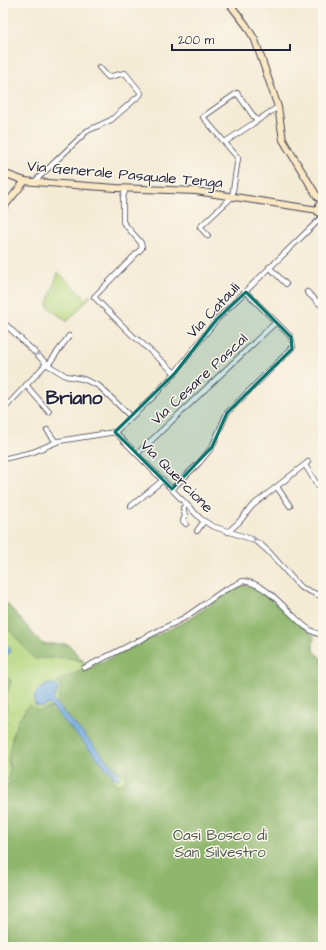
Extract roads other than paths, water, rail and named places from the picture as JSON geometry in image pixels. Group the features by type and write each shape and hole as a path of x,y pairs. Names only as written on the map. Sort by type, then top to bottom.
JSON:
{"street":[{"path":"229,3 246,25 255,40 278,107 283,140 317,196 321,209"},
{"path":"34,182 87,131 111,120 140,95 141,93 125,73 108,77 99,67"},
{"path":"208,236 200,227 232,196 238,158 203,117 237,93 257,121"},
{"path":"225,142 278,107"},
{"name":"Via Generale Pasquale Tenga","path":"3,173 25,181 116,188 196,191 321,209"},
{"path":"3,208 25,181"},
{"path":"116,188 122,197"},
{"path":"126,188 122,197 123,222 141,243 142,248 94,297 174,373"},
{"name":"Via Catauli","path":"116,432 174,373 217,319 315,224 321,209"},
{"path":"269,267 286,284"},
{"path":"172,489 199,463 212,447 227,413 292,349 294,343 291,337 246,292"},
{"path":"307,292 323,307"},
{"path":"3,322 48,364 66,376 83,379 99,386 131,417"},
{"name":"Via Cesare Pascal","path":"138,453 276,322"},
{"path":"3,410 48,364 69,336"},
{"path":"26,385 49,412"},
{"path":"3,401 8,405"},
{"path":"48,430 56,442"},
{"path":"3,459 34,452 56,442 78,436 116,432"},
{"name":"Via Quercione","path":"116,432 118,436 138,453 186,505 204,521 212,526 251,539 260,544 270,552 300,587 323,597"},
{"path":"228,532 239,522 252,506 307,463 323,494"},
{"path":"131,506 163,480"},
{"path":"277,487 290,506"},
{"path":"186,505 183,508 185,516 183,521 186,524"},
{"path":"198,531 204,521"},
{"path":"84,668 184,618 224,591 243,581 259,584 311,630 323,635"}],"water":[{"path":"3,640 11,650 9,654 4,656"},
{"path":"49,684 55,684 58,688 53,700 121,776 117,780 49,704 42,707 35,705 34,698 37,692 42,687"}],"district":[{"name":"Briano","path":"74,397"}],"park label":[{"name":"Oasi Bosco di San Silvestro","path":"220,844"}]}
